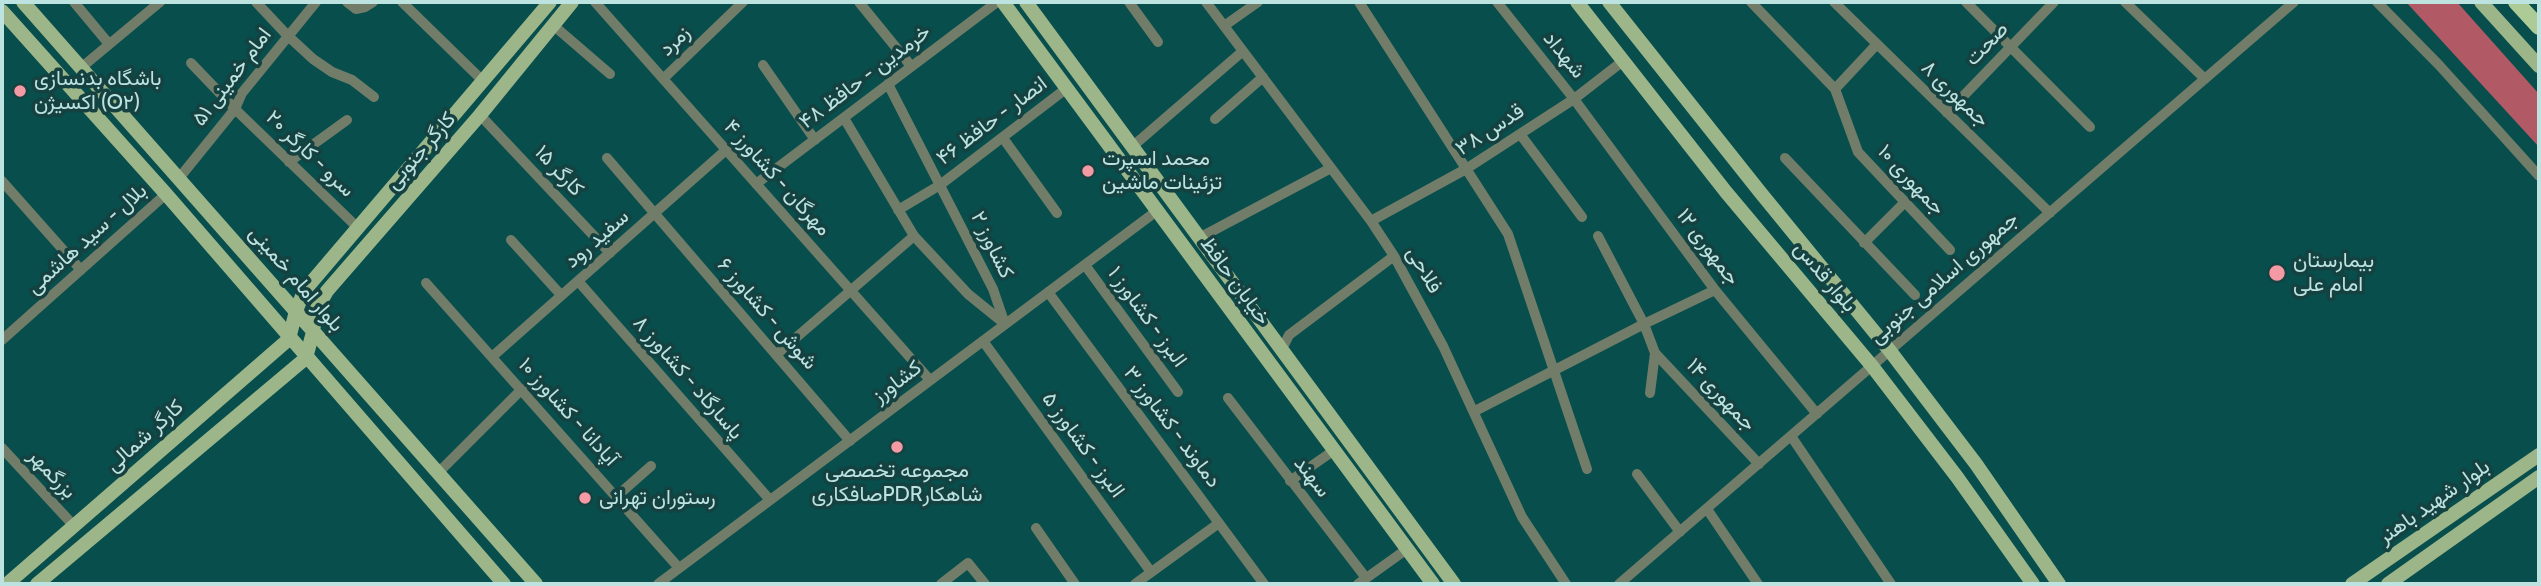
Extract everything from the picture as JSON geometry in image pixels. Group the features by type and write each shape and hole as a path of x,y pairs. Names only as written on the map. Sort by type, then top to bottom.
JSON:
{"highway":[{"path":"2516,2 2539,27"}],"main road":[{"name":"بلوار امام خمینی","path":"23,2 536,584"},
{"name":"کارگر جنوبی","path":"296,311 304,291 550,2"},
{"name":"کارگر جنوبی","path":"313,332 316,310 327,291 480,115 572,2"},
{"name":"خیابان حافظ","path":"1000,2 1158,210 1433,584"},
{"name":"خیابان حافظ","path":"1026,2 1454,584"},
{"name":"بلوار قدس","path":"1577,2 1726,192 1872,366 1957,477 2033,584"},
{"name":"بلوار قدس","path":"1609,2 1759,192 1890,351 1976,464 2059,584"},
{"path":"2481,2 2539,66"},
{"name":"بلوار امام خمینی","path":"2,11 166,194 504,584"},
{"path":"465,102 480,115"},
{"path":"1091,121 1106,110"},
{"path":"1232,313 1247,301"},
{"path":"289,339 296,311"},
{"path":"306,358 313,332"},
{"name":"کارگر شمالی","path":"7,584 289,339"},
{"name":"کارگر شمالی","path":"37,584 306,358"},
{"path":"217,400 229,400 233,404 235,415 232,420"},
{"name":"بلوار شهید باهنر","path":"2353,584 2539,455"},
{"path":"1957,477 1976,464"},
{"name":"بلوار شهید باهنر","path":"2388,584 2539,478"}],"street":[{"path":"74,2 109,44"},
{"path":"82,67 160,2"},
{"path":"256,2 287,35 331,72 352,80 374,97"},
{"name":"امام خمینی ۵۱","path":"180,177 235,109 242,93 287,35 316,2"},
{"path":"351,6 365,7 373,2"},
{"path":"402,2 483,81"},
{"name":"مهرگان - کشاورز ۴","path":"595,2 930,380"},
{"name":"زمرد","path":"663,79 743,2"},
{"path":"859,2 911,66"},
{"name":"خرمدین - حافظ ۴۸","path":"756,184 1000,2"},
{"path":"1129,2 1158,42"},
{"name":"فلاحی","path":"1206,2 1394,256 1421,302 1475,411 1522,517 1566,584"},
{"path":"1224,26 1258,2"},
{"path":"1359,2 1507,234 1587,469"},
{"name":"شهداد","path":"1497,2 1574,99"},
{"name":"جمهوری ۱۰","path":"1751,2 1835,89 1857,152 1950,250"},
{"name":"جمهوری ۸","path":"1834,2 2050,213"},
{"path":"1966,2 2090,127"},
{"name":"صحت","path":"1947,113 2054,2"},
{"path":"2124,2 2205,79"},
{"name":"جمهوری اسلامی جنوبی","path":"1619,584 2294,2"},
{"path":"2377,2 2439,65 2539,176"},
{"path":"553,25 610,74"},
{"path":"1835,89 1877,44"},
{"path":"1133,146 1243,51"},
{"name":"قدس ۳۸","path":"1370,221 1466,169 1574,99 1623,61"},
{"name":"سرو - کارگر ۲۰","path":"191,63 358,228"},
{"path":"763,65 815,140"},
{"path":"1215,119 1263,77"},
{"name":"کشاورز ۲","path":"888,85 993,289 1005,324"},
{"name":"انصار - حافظ ۴۶","path":"898,210 940,185 1067,88"},
{"name":"جمهوری ۱۲","path":"1574,99 1715,290 1816,414"},
{"name":"کارگر ۱۵","path":"480,115 610,253"},
{"path":"844,118 914,236 968,294 1005,324"},
{"path":"289,162 347,120"},
{"path":"1520,134 1582,218"},
{"path":"1003,138 1057,213"},
{"name":"سفید رود","path":"493,356 726,150"},
{"name":"شوش - کشاورز ۶","path":"607,158 850,441"},
{"path":"1785,158 1915,295"},
{"path":"1199,238 1331,168"},
{"path":"2,181 81,270"},
{"name":"بلال - سید هاشمی","path":"2,340 166,194"},
{"path":"1864,243 1905,202"},
{"name":"کشاورز","path":"658,584 1158,210"},
{"path":"777,355 914,236"},
{"path":"1598,236 1644,324 1655,353 1650,393"},
{"path":"511,240 561,295"},
{"path":"1282,349 1289,335 1394,256"},
{"name":"البرز - کشاورز ۱","path":"1085,265 1178,392"},
{"name":"پاسارگاد - کشاورز ۸","path":"578,281 770,500"},
{"name":"آپادانا - کشاورز ۱۰","path":"426,283 679,568"},
{"path":"1475,411 1715,290"},
{"name":"دماوند - کشاورز ۳","path":"1048,292 1264,584"},
{"name":"البرز - کشاورز ۵","path":"983,341 1151,572"},
{"name":"جمهوری ۱۴","path":"1655,353 1759,464"},
{"path":"438,473 522,389"},
{"name":"سهند","path":"1228,398 1362,581"},
{"path":"1791,436 1891,584"},
{"name":"بزرگمهر","path":"2,448 75,527"},
{"path":"1290,481 1333,451"},
{"path":"617,496 651,466"},
{"path":"1637,474 1680,532"},
{"path":"1707,509 1758,584"},
{"path":"1135,584 1219,523"},
{"path":"1036,528 1075,584"},
{"path":"1362,581 1407,549"},
{"path":"942,584 968,563 985,584"}],"shaded area":[{"path":"2406,2 2457,2 2539,94 2539,147"}],"place":[{"name":"باشگاه بدنسازی اکسیژن (O۲)","path":"20,91"},
{"name":"محمد اسپرت تزئینات ماشین","path":"1088,171"},
{"name":"بیمارستان امام علی","path":"2277,273"},
{"name":"مجموعه تخصصی صافکاریPDRشاهکار","path":"897,447"},
{"name":"رستوران تهرانی","path":"585,498"}]}
